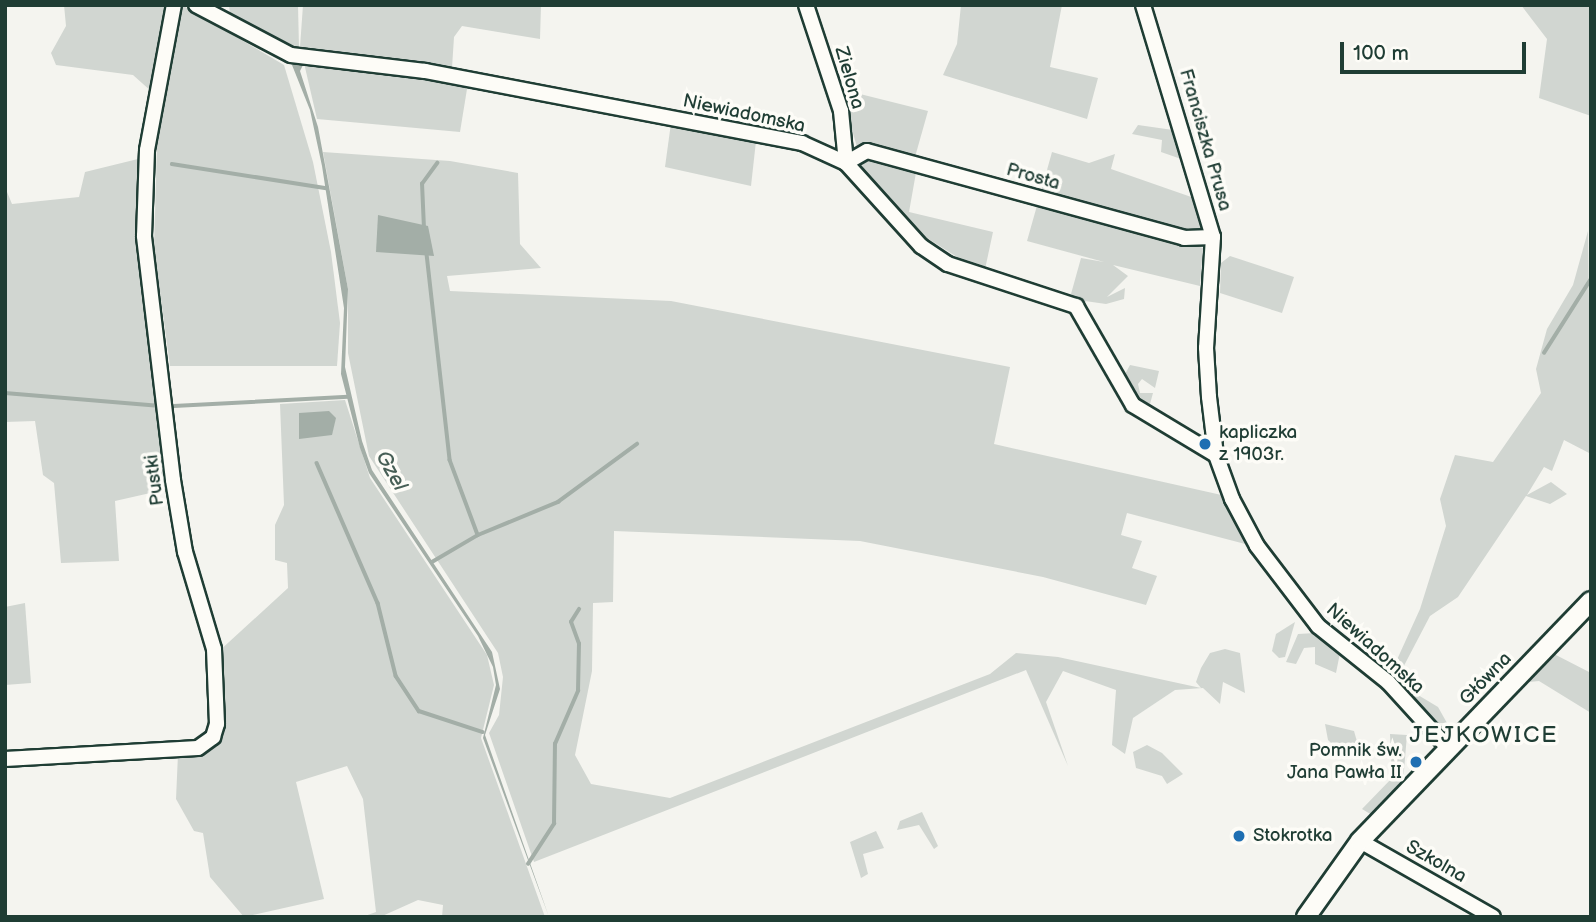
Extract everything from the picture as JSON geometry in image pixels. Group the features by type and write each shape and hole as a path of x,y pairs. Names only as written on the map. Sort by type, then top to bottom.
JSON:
{"street":[{"name":"Pustki","path":"5,760 198,748 212,737 217,724 214,649 185,552 173,480 144,236 148,150 174,5"},
{"name":"Niewiadomska","path":"196,5 291,55 425,71 802,144 846,163 921,246 948,264 1076,306 1132,405 1216,456 1257,546 1286,589 1318,626 1388,682 1448,748"},
{"name":"Zielona","path":"806,5 841,111 846,163"},
{"name":"Franciszka Prusa","path":"1143,5 1213,237 1206,348 1216,456"},
{"name":"Prosta","path":"846,163 867,151 1184,238 1213,237"},
{"name":"Główna","path":"1306,917 1360,841 1591,601"},
{"name":"Szkolna","path":"1360,841 1493,917"}],"shaded area":[{"path":"64,5 166,5 152,92 133,75 56,65 51,53 66,26"},
{"path":"182,5 284,65 313,162 331,252 340,323 337,366 170,366 154,247 157,146"},
{"path":"229,5 298,5 299,48 230,15"},
{"path":"303,5 541,5 540,39 462,26 454,37 452,68 314,54 300,47"},
{"path":"961,5 1062,5 1050,67 1098,78 1087,119 943,75 957,44"},
{"path":"1521,5 1591,5 1591,116 1539,98 1547,39"},
{"path":"304,63 460,83 467,89 460,132 317,119"},
{"path":"304,63 300,71 318,127 348,289 345,367 362,441 372,470 492,652 500,689 485,735 549,917 483,738 496,685 493,667 478,636 369,473 360,448 341,374 344,308 322,166 310,110 292,65"},
{"path":"840,89 928,111 915,157 857,147"},
{"path":"671,123 756,141 751,186 665,167"},
{"path":"1138,125 1173,130 1184,160 1161,152 1162,140 1132,134"},
{"path":"323,152 450,161 518,173 520,244 541,268 447,276 450,291 671,301 1010,367 994,444 1226,496 1249,545 1127,513 1121,535 1142,541 1132,568 1157,576 1146,605 1043,577 860,541 614,531 613,602 593,603 592,671 575,755 591,784 670,798 990,674 1016,653 1058,657 1201,688 1196,682 1210,653 1225,649 1240,653 1245,693 1223,682 1220,704 1203,688 1175,690 1133,718 1125,754 1112,745 1116,690 1063,671 1046,702 1068,766 1026,670 534,862 489,733 499,715 503,677 498,653 369,456 348,353 348,289"},
{"path":"1052,152 1089,163 1115,154 1111,169 1197,199 1204,234 1189,235 1040,195"},
{"path":"864,153 917,167 909,212 993,232 984,274 919,233 861,175"},
{"path":"142,158 168,489 115,501 119,561 61,563 54,483 43,475 35,421 5,422 5,187 12,204 79,197 85,172"},
{"path":"1038,202 1203,248 1200,286 1113,265 1128,276 1107,297 1125,288 1124,299 1106,304 1078,300 1071,294 1081,258 1104,262 1027,241"},
{"path":"378,215 428,226 434,256 376,252"},
{"path":"1588,231 1591,454 1564,440 1552,471 1544,467 1527,495 1551,482 1567,494 1550,504 1526,496 1458,597 1430,616 1397,679 1390,675 1420,609 1446,526 1440,499 1455,455 1493,462 1541,393 1536,369 1547,329 1573,285"},
{"path":"1230,256 1294,277 1282,313 1220,293 1221,263"},
{"path":"1130,365 1159,371 1155,388 1142,379 1138,384 1140,393 1153,393 1150,404 1140,400 1124,376"},
{"path":"345,400 370,478 487,655 494,685 481,738 545,917 442,917 443,905 418,900 380,917 362,917 376,912 363,799 347,766 296,782 324,899 244,917 210,877 203,833 194,831 176,799 178,754 221,740 217,653 288,588 287,563 275,560 275,525 284,505 280,404"},
{"path":"329,411 336,418 332,435 299,439 299,413"},
{"path":"25,603 31,683 5,685 5,607"},
{"path":"1295,622 1285,657 1279,658 1272,651 1276,634"},
{"path":"1315,633 1340,653 1336,673 1315,664 1315,647 1304,648 1296,664 1286,662 1298,634"},
{"path":"1554,654 1591,673 1591,713 1539,681 1529,682 1529,674"},
{"path":"1398,683 1438,707 1447,723 1433,723"},
{"path":"1325,724 1354,731 1358,745 1344,755 1328,740"},
{"path":"1390,734 1407,735 1403,782 1372,815 1362,809 1392,778"},
{"path":"1147,745 1162,753 1183,774 1167,784 1162,776 1136,768 1133,752"},
{"path":"922,812 938,846 934,849 919,825 897,830 900,821"},
{"path":"876,831 884,848 863,854 868,874 861,878 850,842"}],"waterway":[{"path":"424,229 422,184 437,163"},
{"path":"172,164 326,188"},
{"path":"427,254 450,460 478,535"},
{"path":"1544,353 1591,279"},
{"path":"5,393 160,406"},
{"path":"174,406 348,397"},
{"path":"432,562 478,535 558,502 637,444"},
{"path":"317,463 378,603 396,676 419,711 483,732"},
{"path":"528,864 554,824 555,744 578,691 579,644 571,622 579,609"}],"place":[{"name":"kapliczka z 1903r.","path":"1205,444"},
{"name":"Pomnik św. Jana Pawła II","path":"1416,762"},
{"name":"Stokrotka","path":"1239,836"}],"district":[{"name":"JEJKOWICE","path":"1484,735"}],"water label":[{"name":"Gzel","path":"391,471"}]}
